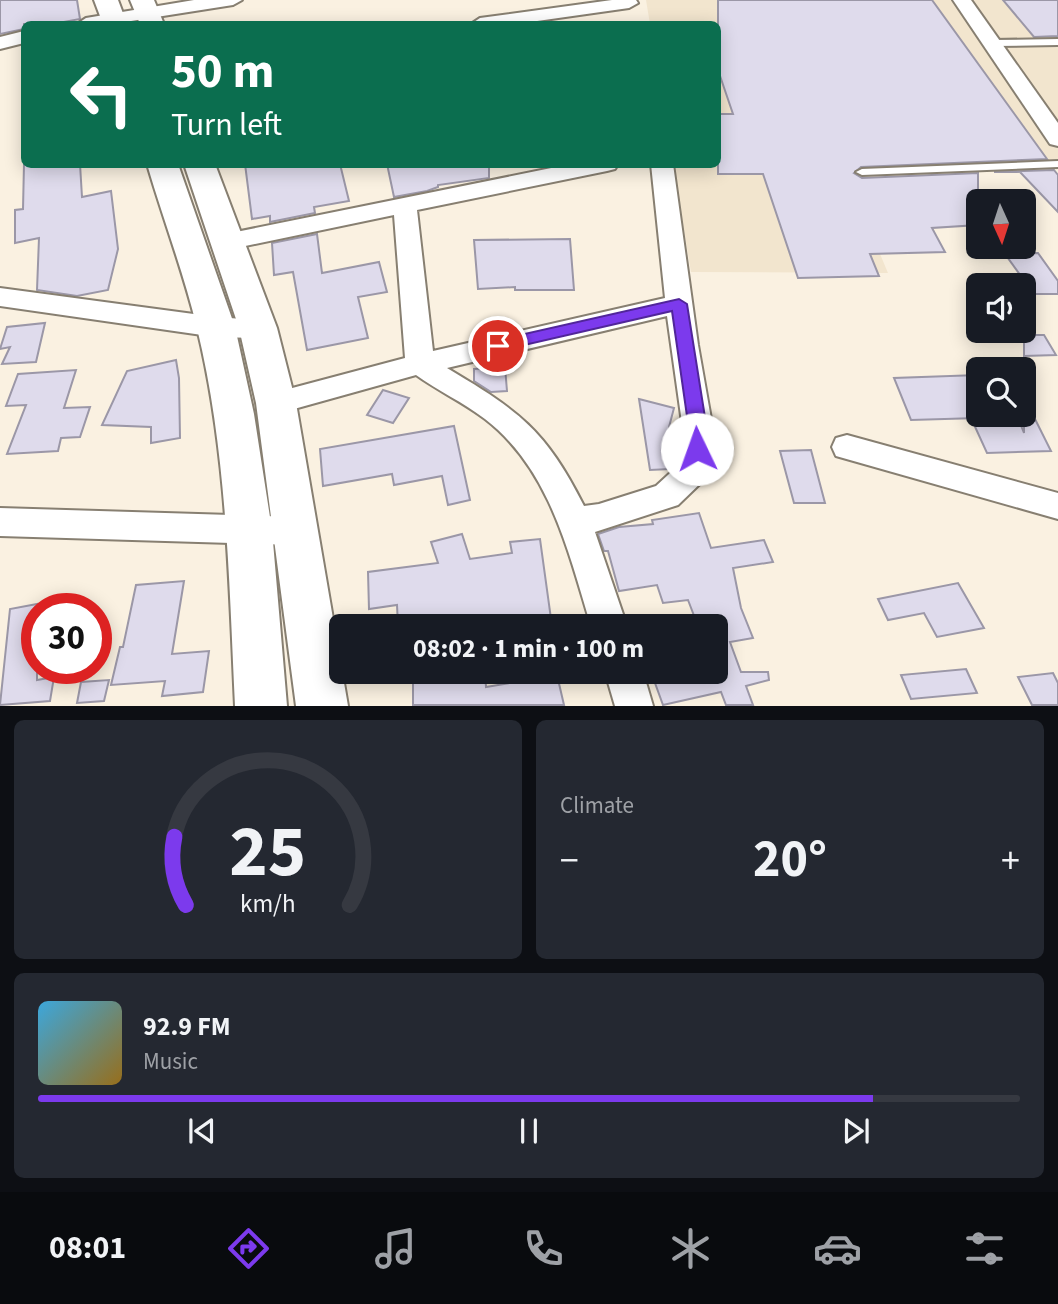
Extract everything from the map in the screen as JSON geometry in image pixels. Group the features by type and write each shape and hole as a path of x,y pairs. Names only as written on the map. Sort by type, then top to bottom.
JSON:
{"street":[{"path":"94,21 111,14 147,12 233,0"},
{"path":"962,0 1058,139"},
{"path":"500,21 628,2 633,21"},
{"path":"0,43 21,38"},
{"path":"163,168 216,327 234,414 249,530 251,703"},
{"path":"201,168 258,328 276,402 322,705"},
{"path":"226,242 588,168"},
{"path":"576,521 599,518 667,496 696,468 698,430 662,168"},
{"path":"405,206 420,364"},
{"path":"0,297 216,327 258,328"},
{"path":"276,402 420,364 679,304"},
{"path":"420,364 497,412 537,450 576,521 605,614"},
{"path":"847,447 1058,506"},
{"path":"0,522 297,531"},
{"path":"628,684 634,705"}],"lane":[{"path":"993,43 1058,41"},
{"path":"862,172 1058,164"}],"shaded area":[{"path":"646,0 1058,0 1058,169 842,163 888,273 691,272 674,168 721,168 721,21 650,21"}],"building":[{"path":"0,0 77,0 80,19 21,21 21,30 0,34"},
{"path":"718,0 932,0 1047,159 861,167 854,173 862,178 978,173 978,189 966,189 966,226 932,228 945,252 870,254 879,276 798,278 763,174 718,174 718,168 721,168 721,114 733,114 721,79 721,21 718,21"},
{"path":"1003,0 1058,0 1058,36 1034,37"},
{"path":"24,168 80,168 82,197 111,191 118,249 108,290 77,296 37,290 39,238 15,243 15,210 23,209"},
{"path":"246,168 341,168 349,201 314,207 315,213 270,222 270,216 252,219"},
{"path":"388,168 489,168 489,178 438,185 427,191 394,197"},
{"path":"1054,170 1058,175 1058,212 1020,172 994,172"},
{"path":"317,234 322,273 379,262 387,292 358,297 368,338 307,350 293,272 274,275 272,243"},
{"path":"570,239 574,290 515,290 515,287 478,289 474,240"},
{"path":"1036,253 1058,281 1058,294 1036,294 1036,273 1019,273 1009,259 1036,259"},
{"path":"45,323 36,362 2,364 10,347 0,349 7,327"},
{"path":"1036,335 1044,335 1056,355 1024,356 1024,343 1036,343"},
{"path":"176,360 180,438 151,443 151,427 102,425 127,371"},
{"path":"505,367 507,391 491,392 474,381 474,369"},
{"path":"76,370 64,408 90,407 80,437 61,438 58,451 7,454 26,405 6,406 18,374"},
{"path":"966,375 966,418 911,420 894,378"},
{"path":"383,390 409,398 393,423 367,415"},
{"path":"639,399 674,408 669,427 676,464 670,469 650,470"},
{"path":"1036,421 1051,451 987,453 975,427 1022,427 1024,433 1024,427 1036,427"},
{"path":"454,426 470,500 448,505 442,476 394,485 392,474 323,486 320,449"},
{"path":"811,450 825,503 794,503 780,451"},
{"path":"699,513 711,548 764,540 773,562 733,568 741,608 753,638 730,642 741,672 768,672 769,680 746,686 753,705 726,705 721,692 663,705 655,684 728,684 728,614 693,614 688,600 663,603 657,585 619,591 608,551 604,551 598,534 619,527 653,524 652,520"},
{"path":"462,534 470,559 512,553 510,542 540,539 550,614 397,614 397,605 369,609 368,572 438,563 431,542"},
{"path":"184,581 172,654 209,651 203,692 162,696 165,681 111,685 120,647 123,647 136,585"},
{"path":"958,583 984,628 937,637 924,613 888,620 878,599"},
{"path":"21,607 21,684 53,684 50,701 0,705 10,609"},
{"path":"966,669 977,693 911,699 901,675"},
{"path":"1053,673 1058,683 1058,705 1032,705 1018,677"},
{"path":"81,684 108,684 104,701 77,703"},
{"path":"413,684 486,684 486,687 504,684 559,684 564,705 413,705"}],"route":[{"path":"498,346 679,304 698,430 697,449"}]}
